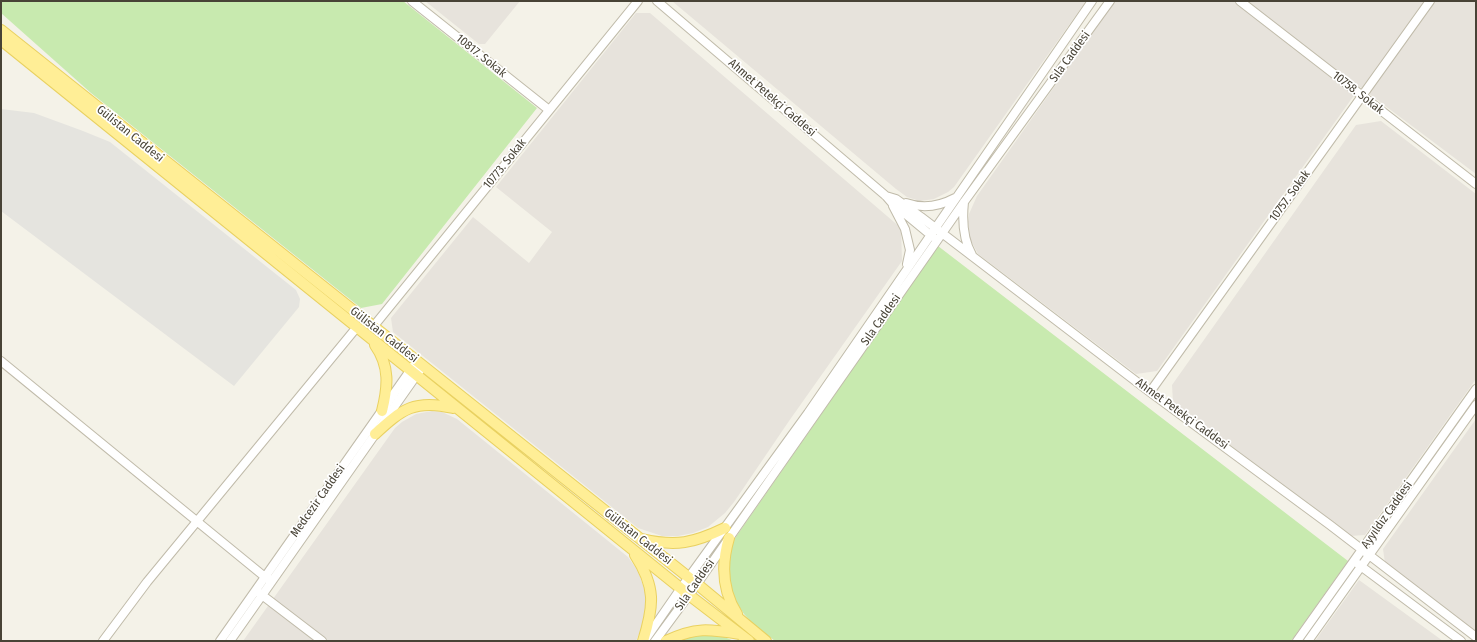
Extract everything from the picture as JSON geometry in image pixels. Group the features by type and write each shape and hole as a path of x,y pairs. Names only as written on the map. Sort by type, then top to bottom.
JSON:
{"main road":[{"name":"Gülistan Caddesi","path":"1,30 693,581 766,641"},
{"name":"Gülistan Caddesi","path":"1,40 412,373 680,588 749,641"},
{"path":"369,337 381,356 387,370 386,394 382,411"},
{"path":"375,434 391,419 410,407 435,404 457,409"},
{"path":"639,538 658,542 692,542 727,533 724,557 724,585 730,601 744,623"},
{"path":"631,548 643,566 649,584 652,601 650,618 644,641"},
{"path":"666,641 680,634 698,630 741,634"}],"street":[{"name":"10817. Sokak","path":"412,1 549,110"},
{"name":"10773. Sokak","path":"373,327 638,1"},
{"name":"Ahmet Petekçi Caddesi","path":"657,1 886,196 932,231 974,257 1150,392 1276,484 1476,637"},
{"name":"Sıla Caddesi","path":"727,533 932,231 1039,80 1092,1"},
{"name":"Sıla Caddesi","path":"655,641 689,595 693,581 727,533 1110,1"},
{"name":"10758. Sokak","path":"1240,1 1476,184"},
{"name":"10757. Sokak","path":"1150,392 1430,1"},
{"path":"894,201 922,206 946,203 956,198"},
{"path":"894,201 905,229 910,250 906,270"},
{"path":"964,202 962,214 964,231 968,248 974,257"},
{"path":"103,641 147,582 357,327"},
{"path":"1,361 197,522 269,579"},
{"name":"Medcezir Caddesi","path":"269,579 382,411 420,364"},
{"name":"Medcezir Caddesi","path":"220,641 259,593 375,434 412,373"},
{"name":"Ayyıldız Caddesi","path":"1297,641 1476,389"},
{"name":"Ayyıldız Caddesi","path":"1308,641 1476,406"},
{"path":"1354,561 1461,641"},
{"path":"644,641 680,588 693,581"},
{"path":"259,593 322,641"},
{"name":"Medcezir Caddesi","path":"230,641 259,593"}],"shaded area":[{"path":"425,1 520,1 485,44 479,44"},
{"path":"672,1 1086,1 954,187 948,192 934,199 920,201 907,197 896,189"},
{"path":"1115,1 1476,1 1476,174 1360,87 1157,371 1136,374 978,254 970,239 968,222 969,214 977,196"},
{"path":"636,13 650,13 901,228 902,261 789,421 734,502 725,513 708,527 693,533 678,536 662,536 638,528 393,332 391,318 473,217 529,263 552,232 496,187"},
{"path":"1,109 34,113 110,142 296,290 300,299 299,307 234,386 1,211"},
{"path":"1381,121 1476,194 1476,379 1365,535 1350,536 1173,402 1172,385 1356,125"},
{"path":"432,411 442,412 457,419 628,557 638,571 646,597 646,607 642,627 636,641 243,641 395,428 416,414"},
{"path":"1476,419 1476,632 1385,563 1383,549"},
{"path":"1359,580 1443,641 1315,641"}],"green space":[{"path":"1,1 403,1 537,108 382,304 361,308 91,93 1,13"},
{"path":"938,246 1348,561 1291,641 775,641 751,622 744,614 731,591 727,566 733,541"},
{"path":"699,634 722,636 734,641 675,641"}]}
